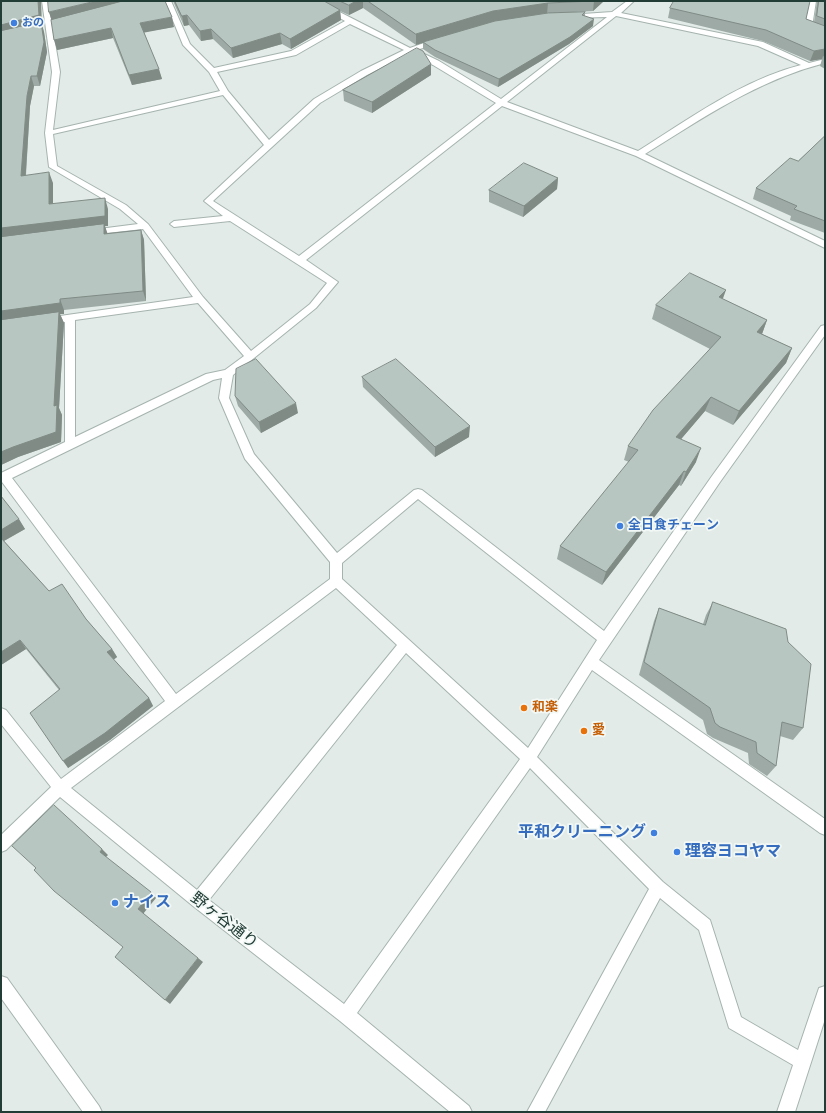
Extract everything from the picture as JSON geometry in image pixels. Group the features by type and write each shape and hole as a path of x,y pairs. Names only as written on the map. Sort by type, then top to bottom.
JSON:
{"street":[{"path":"45,1 56,72 49,133 53,167 123,207 145,226 200,299 250,357"},
{"path":"168,1 187,45 212,71 225,92 269,144"},
{"path":"313,1 350,21 436,63 500,102 639,154 825,245"},
{"path":"300,260 500,102 617,14 631,1"},
{"path":"813,1 808,28 825,34"},
{"path":"562,16 617,14 689,28 760,44 807,64"},
{"path":"212,71 293,53 350,21"},
{"path":"174,702 3,478 210,377 228,373 313,306 333,282 300,260 230,218 208,201 318,101 364,73 410,50 445,39"},
{"path":"639,154 743,90 807,64 825,61"},
{"path":"49,133 225,92"},
{"path":"174,224 230,218"},
{"path":"84,234 145,226"},
{"path":"40,322 200,299"},
{"path":"70,318 70,444"},
{"path":"346,1015 529,758 605,639 716,479 825,328"},
{"path":"228,373 224,398 249,456 336,561 336,581 529,758 658,887 705,925 735,1022 802,1061"},
{"path":"336,561 418,493 605,639"},
{"path":"1,845 60,788 336,581"},
{"path":"198,901 405,644"},
{"path":"590,661 825,828"},
{"name":"野ヶ谷通り","path":"1,714 60,788 198,901 346,1015 463,1112"},
{"path":"536,1112 658,887"},
{"path":"1,984 93,1112"},
{"path":"786,1112 825,994"}],"building":[{"path":"1,1 38,1 39,15 1,25"},
{"path":"48,1 96,1 49,12"},
{"path":"123,1 165,1 172,17 140,23 159,69 129,75 111,28 54,40 51,20"},
{"path":"175,1 324,1 340,10 290,39 280,33 231,48 211,29 200,31 187,15 182,16"},
{"path":"340,1 356,1 349,5"},
{"path":"368,1 594,1 548,3 493,11 416,34"},
{"path":"674,1 810,1 806,19 825,26 825,49 814,51 766,30 670,8"},
{"path":"819,1 825,1 825,19 817,16"},
{"path":"585,12 582,15 594,19 570,37 499,79 435,50 423,42 495,21 548,13"},
{"path":"41,22 44,42 37,76 31,76 27,96 21,176 49,172 49,204 105,198 105,216 1,228 1,31"},
{"path":"417,48 423,51 431,64 372,102 343,90"},
{"path":"825,136 825,221 794,209 797,206 756,188 790,158 798,161"},
{"path":"524,163 558,178 524,206 489,190"},
{"path":"104,224 104,234 141,230 143,291 60,299 60,303 1,311 1,237"},
{"path":"690,273 726,290 719,297 767,320 757,332 792,348 739,411 711,397 676,437 701,448 686,472 684,471 606,572 560,546 638,450 628,446 653,410 721,337 656,305"},
{"path":"59,312 54,406 57,405 56,432 1,452 1,320"},
{"path":"256,359 296,403 259,422 235,396 236,369"},
{"path":"396,359 470,426 435,447 362,377"},
{"path":"1,496 19,519 1,530"},
{"path":"1,538 49,591 62,584 86,619 112,649 107,652 149,698 105,733 63,761 30,713 60,689 20,640 1,652"},
{"path":"713,602 786,629 788,642 811,664 803,728 782,722 776,766 757,753 756,742 720,727 715,723 710,708 644,662 659,608 705,625"},
{"path":"54,805 102,849 100,852 151,892 138,909 198,958 165,1000 115,957 123,947 54,891 34,870 36,868 12,846"}],"place":[{"name":"おの","path":"14,23"},
{"name":"全日食チェーン","path":"620,526"},
{"name":"和楽","path":"524,708"},
{"name":"愛","path":"584,731"},
{"name":"平和クリーニング","path":"654,833"},
{"name":"理容ヨコヤマ","path":"677,852"},
{"name":"ナイス","path":"115,903"}]}
